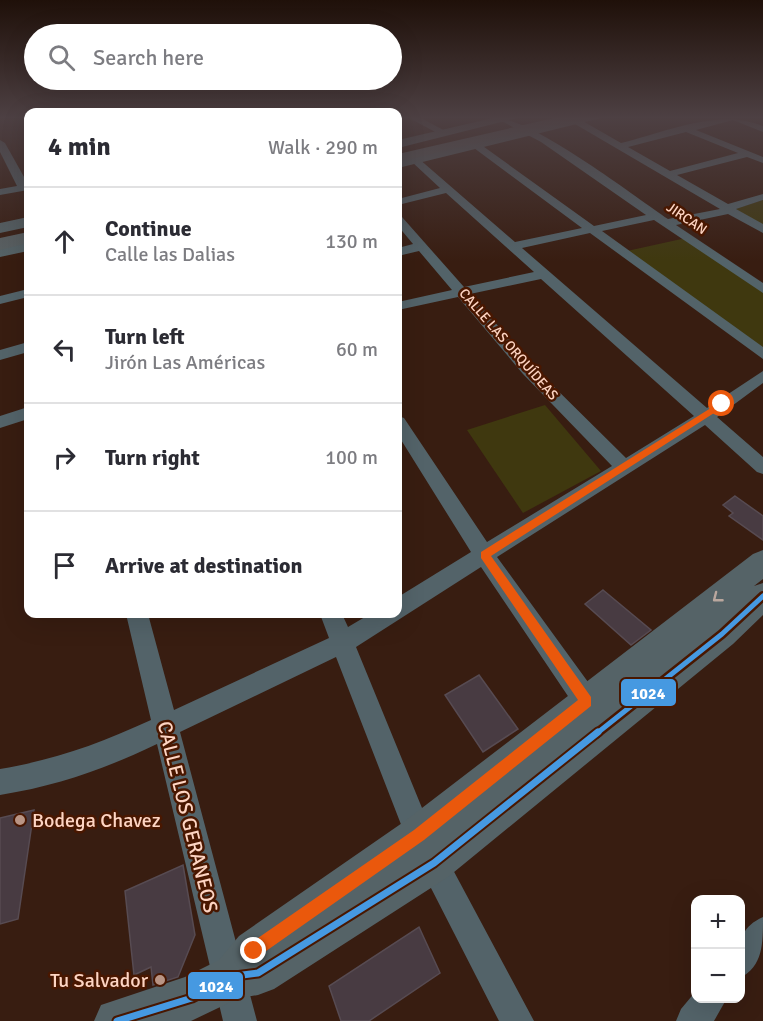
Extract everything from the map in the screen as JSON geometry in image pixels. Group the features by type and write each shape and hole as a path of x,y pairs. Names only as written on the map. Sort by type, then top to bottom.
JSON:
{"main road":[{"path":"0,235 24,230"},
{"path":"0,244 24,239"}],"street":[{"path":"14,166 24,184"},
{"path":"422,166 763,467"},
{"path":"504,166 763,354"},
{"name":"JIRCAN","path":"579,166 662,219 763,289"},
{"path":"655,166 763,229"},
{"path":"670,174 702,166"},
{"path":"0,192 24,187"},
{"path":"402,201 448,189"},
{"path":"512,246 592,229 729,209 763,197"},
{"path":"0,228 24,223"},
{"name":"CALLE LAS ORQUÍDEAS","path":"402,224 463,291 529,371 624,467"},
{"path":"402,251 422,246"},
{"path":"0,252 24,247"},
{"path":"402,305 544,274"},
{"path":"0,300 24,294"},
{"path":"0,355 24,348"},
{"path":"402,606 705,417 763,376"},
{"path":"0,422 24,414"},
{"path":"402,428 484,555 587,702"},
{"path":"426,849 587,702 763,562"},
{"path":"117,1021 192,998 234,992 722,634 763,596"},
{"name":"CALLE LOS GERANEOS","path":"138,618 234,992"},
{"path":"333,618 426,849 517,1021"},
{"path":"0,782 35,776 96,759 166,728 342,643 383,618"},
{"path":"745,957 763,933"},
{"path":"693,1021 708,1003"}],"shaded area":[{"path":"763,200 763,225 735,209"},
{"path":"686,238 763,292 763,349 627,251"},
{"path":"545,405 601,471 523,513 467,430"}],"building":[{"path":"735,496 763,516 763,540 729,516 733,513 723,505"},
{"path":"603,590 651,630 631,645 585,604"},
{"path":"479,675 518,729 483,752 445,695"},
{"path":"34,810 18,919 0,924 0,818"},
{"path":"183,865 195,935 178,977 153,985 151,967 134,975 125,891"},
{"path":"419,927 440,973 369,1021 341,1021 329,986"}],"transit line":[{"name":"1024","path":"117,1021 192,998 235,976 258,973 434,863 722,634 763,596"}],"place":[{"name":"Bodega Chavez","path":"20,820"},
{"name":"Tu Salvador","path":"160,980"}],"route":[{"path":"254,951 419,835 587,702 484,555 705,417 722,404"}]}
